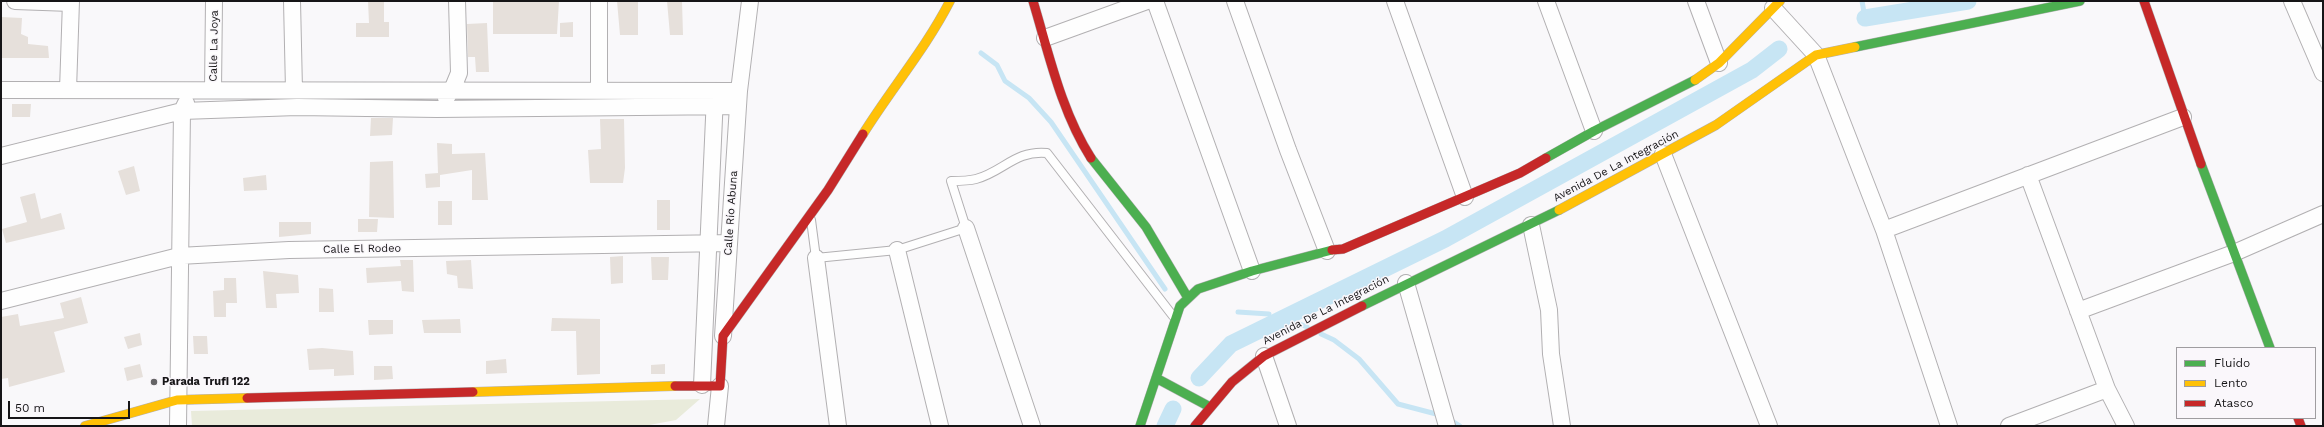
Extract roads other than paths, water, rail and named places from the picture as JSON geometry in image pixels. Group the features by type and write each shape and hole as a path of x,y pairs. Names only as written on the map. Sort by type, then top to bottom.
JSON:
{"main road":[{"path":"723,336 828,190 887,95 938,24 943,11 950,1"},
{"path":"1033,1 1072,120 1088,152 1109,184 1130,206 1175,272 1188,298"},
{"name":"Avenida De La Integración","path":"1195,426 1232,382 1264,356 1406,283 1531,225 1664,154 1716,125 1816,55 2080,1"},
{"path":"2144,1 2183,116 2270,347"},
{"path":"1140,426 1174,319 1180,306 1198,289 1252,271 1327,251 1343,249 1520,173 1594,131 1688,85 1719,63 1776,4"},
{"name":"Calle Río Abuna","path":"720,386 723,336"},
{"path":"1156,378 1210,407"},
{"path":"85,426 177,400 702,385 720,386"}],"street":[{"path":"16,1 71,2 68,90"},
{"name":"Calle La Joya","path":"213,90 214,1"},
{"path":"292,1 294,90"},
{"path":"437,109 452,90 459,73 457,1"},
{"path":"599,1 599,91"},
{"name":"Calle Río Abuna","path":"723,336 728,243 739,98 750,1"},
{"path":"1045,38 1147,1"},
{"path":"1155,1 1252,271"},
{"path":"1236,1 1288,150 1327,251"},
{"path":"1396,1 1465,197"},
{"path":"1546,1 1594,131"},
{"path":"1696,1 1719,63"},
{"path":"2292,1 2323,73"},
{"path":"1776,4 1816,55 1884,230 1949,426"},
{"path":"1,90 599,91 715,98"},
{"path":"178,426 177,400 182,111 193,90"},
{"path":"702,385 715,98"},
{"path":"1,156 182,111 297,107 437,109 739,98"},
{"path":"1884,230 2183,116"},
{"path":"1664,154 1769,426"},
{"path":"2028,175 2107,389 2126,426"},
{"path":"2078,312 2234,253 2323,214"},
{"path":"1531,225 1549,310 1551,354 1562,426"},
{"path":"966,228 1032,426"},
{"name":"Calle El Rodeo","path":"1,301 179,256 297,250 728,243"},
{"path":"897,250 940,426"},
{"path":"816,258 838,426"},
{"path":"1406,283 1447,426"},
{"path":"1264,356 1288,426"},
{"name":"Calle Río Abuna","path":"716,426 720,386"},
{"path":"2009,426 2107,389"}],"lane":[{"path":"810,215 816,258 897,250 966,228 951,181 976,179 1021,155 1034,152 1046,153 1174,319"}],"waterway":[{"path":"1862,1 1865,18"},
{"path":"1865,18 1968,1"},
{"path":"1199,378 1231,344 1445,239 1752,70 1779,49"},
{"path":"981,53 997,65 1005,81 1029,98 1051,122 1165,289"},
{"path":"1238,312 1269,314"},
{"path":"1295,322 1307,327"},
{"path":"1321,334 1334,340 1359,359 1398,404 1440,415"},
{"path":"1165,426 1173,409"},
{"path":"1449,419 1460,426"}],"place":[{"name":"Parada Trufi 122","path":"154,382"}]}
